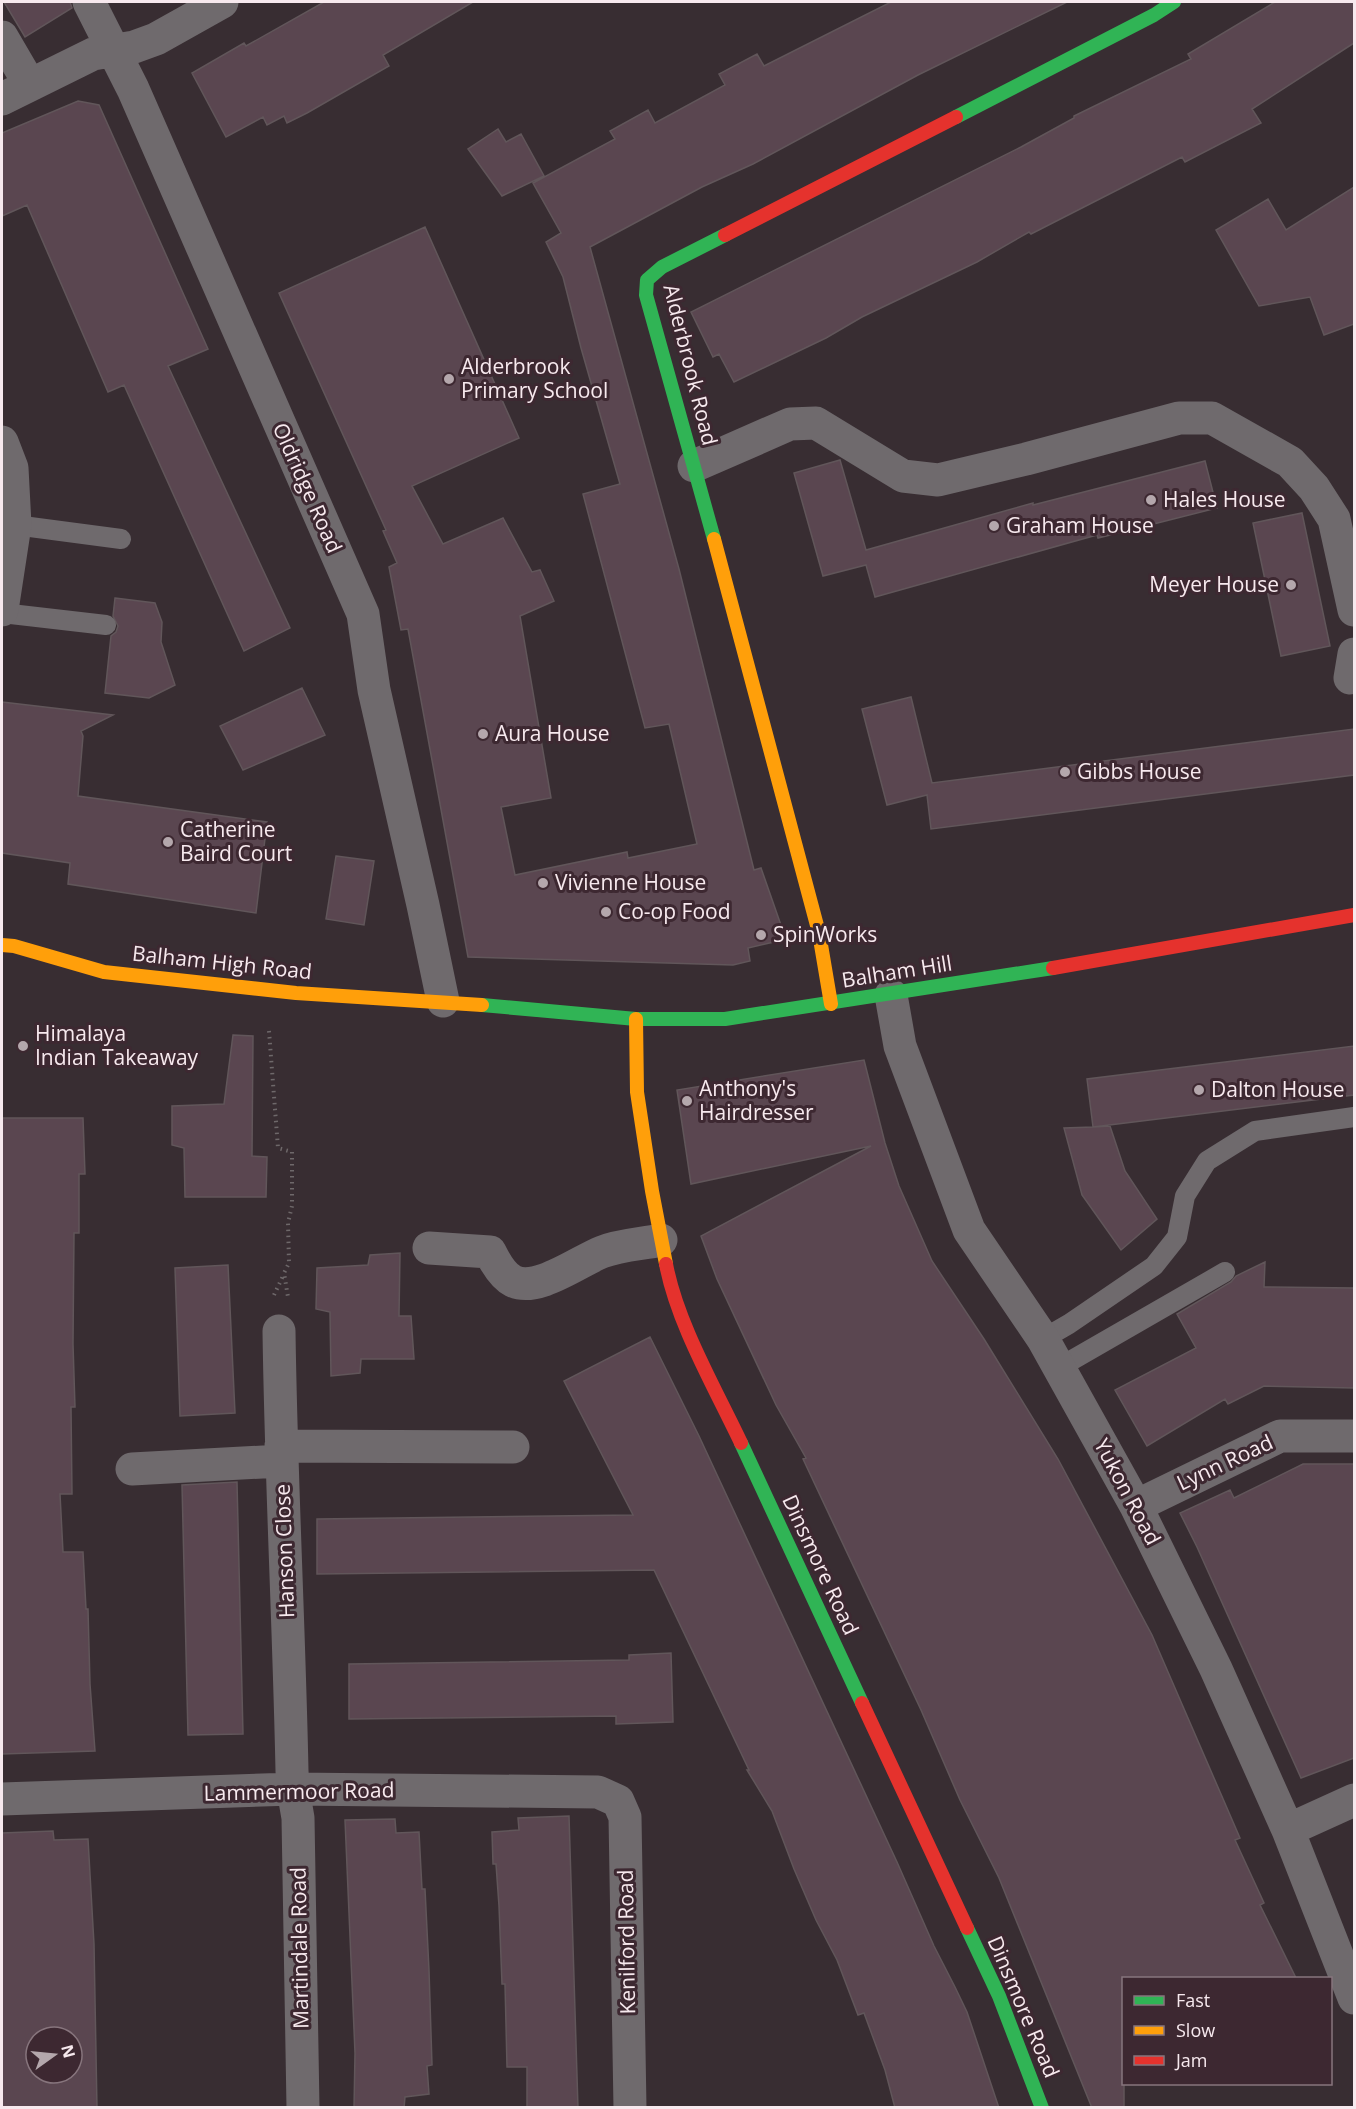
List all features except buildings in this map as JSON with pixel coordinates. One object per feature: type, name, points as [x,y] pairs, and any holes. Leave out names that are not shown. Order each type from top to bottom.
[{"type":"main road","name":"Alderbrook Road","points":[[831,1004],[819,933],[646,295],[647,280],[662,267],[1144,21],[1174,2]]},
{"type":"main road","name":"Balham Hill","points":[[442,1000],[636,1019],[725,1019],[891,995],[1178,948],[1354,915]]},
{"type":"main road","name":"Balham High Road","points":[[2,945],[14,946],[104,972],[297,993],[442,1000]]},
{"type":"main road","name":"Dinsmore Road","points":[[636,1019],[637,1092],[670,1285],[685,1324],[999,1996],[1042,2108]]},
{"type":"street","name":"Oldridge Road","points":[[89,2],[115,51],[363,614],[374,690],[442,1000]]},
{"type":"street","points":[[2,99],[93,54],[134,47],[156,39],[222,2]]},
{"type":"street","points":[[2,37],[30,86]]},
{"type":"street","points":[[694,466],[790,424],[816,423],[903,476],[938,480],[1179,418],[1212,418],[1290,462],[1314,488],[1334,519],[1354,610]]},
{"type":"street","points":[[2,442],[12,468],[15,525],[2,611]]},
{"type":"street","name":"Yukon Road","points":[[891,995],[900,1046],[969,1230],[1060,1367],[1136,1506],[1216,1669],[1288,1830],[1354,1998]]},
{"type":"street","points":[[429,1248],[490,1252],[496,1264],[512,1281],[530,1284],[547,1279],[604,1251],[661,1240]]},
{"type":"street","points":[[281,1454],[284,1319]]},
{"type":"street","name":"Lynn Road","points":[[1136,1506],[1280,1436],[1354,1436]]},
{"type":"street","name":"Hanson Close","points":[[132,1469],[281,1454],[513,1447]]},
{"type":"street","name":"Hanson Close","points":[[281,1454],[292,1790]]},
{"type":"street","name":"Lammermoor Road","points":[[2,1799],[292,1790],[598,1792]]},
{"type":"street","name":"Martindale Road","points":[[292,1790],[298,1818],[303,2108]]},
{"type":"street","name":"Kenilford Road","points":[[598,1792],[618,1801],[625,1817],[630,2108]]},
{"type":"street","points":[[1288,1830],[1354,1800]]},
{"type":"lane","points":[[15,525],[121,539]]},
{"type":"lane","points":[[2,611],[106,625]]},
{"type":"lane","points":[[1043,1339],[1154,1266],[1177,1238],[1185,1196],[1207,1161],[1255,1131],[1354,1117]]},
{"type":"lane","points":[[1060,1367],[1225,1272]]},
{"type":"path","points":[[269,1031],[278,1148],[292,1152],[292,1206],[288,1223],[289,1263],[284,1272],[284,1319]]},
{"type":"traffic: fast","points":[[956,117],[1154,15],[1174,2]]},
{"type":"traffic: fast","points":[[714,539],[646,295],[647,280],[662,267],[725,235]]},
{"type":"traffic: fast","points":[[482,1005],[636,1019],[725,1019],[1053,968]]},
{"type":"traffic: fast","points":[[741,1443],[862,1703]]},
{"type":"traffic: fast","points":[[967,1928],[999,1996],[1042,2108]]},
{"type":"traffic: slow","points":[[714,539],[819,933],[831,1004]]},
{"type":"traffic: slow","points":[[2,945],[14,946],[104,972],[296,993],[482,1005]]},
{"type":"traffic: slow","points":[[636,1019],[637,1092],[666,1264]]},
{"type":"traffic: jam","points":[[725,235],[956,117]]},
{"type":"traffic: jam","points":[[1053,968],[1354,915]]},
{"type":"traffic: jam","points":[[666,1264],[671,1286],[688,1332],[741,1443]]},
{"type":"traffic: jam","points":[[862,1703],[967,1928]]},
{"type":"place","name":"Alderbrook Primary School","points":[[449,379]]},
{"type":"place","name":"Hales House","points":[[1151,500]]},
{"type":"place","name":"Graham House","points":[[994,526]]},
{"type":"place","name":"Meyer House","points":[[1291,585]]},
{"type":"place","name":"Aura House","points":[[483,734]]},
{"type":"place","name":"Gibbs House","points":[[1065,772]]},
{"type":"place","name":"Catherine Baird Court","points":[[168,842]]},
{"type":"place","name":"Vivienne House","points":[[543,883]]},
{"type":"place","name":"Co-op Food","points":[[606,912]]},
{"type":"place","name":"SpinWorks","points":[[761,935]]},
{"type":"place","name":"Himalaya Indian Takeaway","points":[[23,1046]]},
{"type":"place","name":"Dalton House","points":[[1199,1090]]},
{"type":"place","name":"Anthony's Hairdresser","points":[[687,1101]]}]
